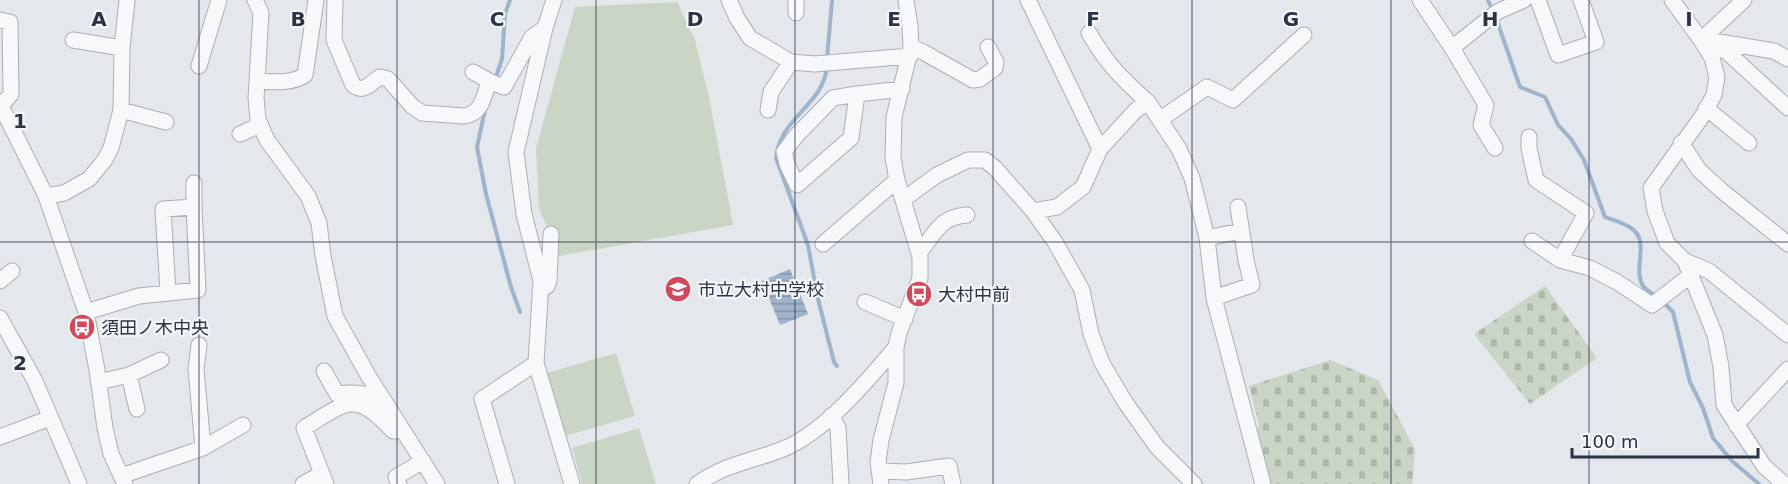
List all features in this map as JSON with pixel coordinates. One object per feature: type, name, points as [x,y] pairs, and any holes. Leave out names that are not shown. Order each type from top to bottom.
[{"type":"street","points":[[46,196],[64,193],[89,179],[104,161],[111,148],[121,110],[122,48],[127,0]]},
{"type":"street","points":[[199,66],[219,0]]},
{"type":"street","points":[[255,0],[261,13],[256,99],[260,125],[267,140],[308,196],[319,224],[335,316],[437,484]]},
{"type":"street","points":[[257,81],[281,82],[305,75],[316,0]]},
{"type":"street","points":[[335,0],[334,40],[353,85],[357,88],[365,88],[380,77],[388,79],[412,106],[422,113],[464,116],[478,110],[494,83]]},
{"type":"street","points":[[554,0],[545,28],[516,152],[524,214],[541,281],[536,363],[572,484]]},
{"type":"street","points":[[729,0],[750,38],[791,62],[815,64],[911,51],[923,52],[973,80],[980,80],[995,68],[996,62],[988,47]]},
{"type":"street","points":[[906,0],[911,51],[894,117],[893,158],[897,180],[919,253],[920,278],[896,347],[896,383],[881,440],[878,462],[880,478],[949,466],[953,484]]},
{"type":"street","points":[[1028,0],[1100,149]]},
{"type":"street","points":[[1420,0],[1452,48],[1485,105],[1481,125],[1494,148]]},
{"type":"street","points":[[1452,48],[1492,16],[1524,0]]},
{"type":"street","points":[[1538,0],[1558,55],[1596,42],[1581,0]]},
{"type":"street","points":[[1672,0],[1704,44],[1712,58],[1717,77],[1714,95],[1652,188],[1655,211],[1667,243],[1688,268],[1715,335],[1721,367],[1724,405],[1764,466],[1784,484]]},
{"type":"street","points":[[1704,44],[1744,0]]},
{"type":"street","points":[[0,20],[10,22],[11,94],[1,105],[46,196],[86,312],[105,428],[111,454],[123,480],[203,448],[243,425]]},
{"type":"street","points":[[473,72],[504,87],[532,37],[545,28]]},
{"type":"street","points":[[1089,33],[1103,58],[1148,102],[1161,119],[1179,149],[1192,178],[1207,238],[1214,298],[1263,484]]},
{"type":"street","points":[[1161,119],[1207,87],[1233,100],[1304,35]]},
{"type":"street","points":[[73,40],[122,48]]},
{"type":"street","points":[[1704,44],[1733,43],[1774,51],[1788,60]]},
{"type":"street","points":[[1704,44],[1725,50],[1788,108]]},
{"type":"street","points":[[768,110],[771,92],[791,62]]},
{"type":"street","points":[[857,94],[851,138],[797,185],[784,152],[796,136],[833,98],[857,94],[902,89]]},
{"type":"street","points":[[1034,211],[1057,207],[1083,187],[1100,149],[1136,110],[1148,102]]},
{"type":"street","points":[[1706,108],[1749,143]]},
{"type":"street","points":[[121,110],[166,122]]},
{"type":"street","points":[[240,134],[260,125]]},
{"type":"street","points":[[1529,137],[1536,180],[1591,216],[1560,260]]},
{"type":"street","points":[[1681,143],[1699,170],[1788,244]]},
{"type":"street","points":[[904,199],[937,175],[968,160],[985,160],[995,168],[1034,211],[1055,242],[1082,290],[1091,334],[1102,363],[1119,393],[1157,447],[1194,484]]},
{"type":"street","points":[[823,243],[897,180]]},
{"type":"street","points":[[86,312],[139,296],[198,290],[194,183]]},
{"type":"street","points":[[168,292],[163,209],[194,207]]},
{"type":"street","points":[[1214,298],[1252,285],[1238,207]]},
{"type":"street","points":[[919,253],[941,224],[956,216],[967,215]]},
{"type":"street","points":[[1207,238],[1241,231]]},
{"type":"street","points":[[540,290],[547,286],[549,281],[551,234]]},
{"type":"street","points":[[1532,241],[1560,260],[1590,268],[1659,300],[1688,268]]},
{"type":"street","points":[[1688,268],[1709,271],[1788,335]]},
{"type":"street","points":[[864,302],[904,319]]},
{"type":"street","points":[[0,318],[35,381],[79,484]]},
{"type":"street","points":[[199,345],[196,369],[203,448]]},
{"type":"street","points":[[697,484],[726,467],[784,449],[831,416],[864,385],[896,347]]},
{"type":"street","points":[[99,382],[129,375],[161,360]]},
{"type":"street","points":[[507,484],[482,399],[536,363]]},
{"type":"street","points":[[1736,425],[1788,369]]},
{"type":"street","points":[[324,371],[337,394],[354,392],[370,395],[387,405]]},
{"type":"street","points":[[129,375],[137,408]]},
{"type":"street","points":[[303,484],[324,479],[304,428],[336,408],[350,403],[367,406],[393,431],[403,430]]},
{"type":"street","points":[[831,416],[838,428],[841,484]]},
{"type":"street","points":[[0,436],[50,418]]},
{"type":"street","points":[[399,484],[396,477],[423,461]]},
{"type":"green space","points":[[677,2],[695,40],[709,97],[733,225],[559,256],[556,233],[549,232],[539,208],[536,149],[575,7]]},
{"type":"green space","points":[[1545,286],[1597,358],[1530,404],[1474,334]]},
{"type":"green space","points":[[616,353],[635,416],[565,436],[547,373]]},
{"type":"green space","points":[[1330,360],[1378,380],[1415,449],[1412,484],[1266,484],[1255,438],[1259,425],[1249,386]]},
{"type":"green space","points":[[639,428],[656,484],[582,484],[572,448]]},
{"type":"water","points":[[790,269],[808,314],[780,325],[762,281]]},
{"type":"waterway","points":[[495,80],[502,59],[505,14],[510,0]]},
{"type":"waterway","points":[[827,59],[832,0]]},
{"type":"waterway","points":[[1488,0],[1493,12]]},
{"type":"waterway","points":[[1496,18],[1520,87],[1545,97],[1558,125],[1571,139],[1584,160],[1605,217],[1637,233],[1641,247],[1640,279],[1643,286],[1657,297]]},
{"type":"waterway","points":[[827,66],[818,91],[785,132],[776,158],[808,245],[818,299],[837,366]]},
{"type":"waterway","points":[[485,110],[477,147],[486,194],[520,312]]},
{"type":"waterway","points":[[1663,302],[1673,312],[1690,382],[1703,408],[1713,438],[1732,461],[1759,484]]},
{"type":"place","name":"市立大村中学校","points":[[678,289]]},
{"type":"place","name":"大村中前","points":[[919,294]]},
{"type":"place","name":"須田ノ木中央","points":[[82,327]]}]
